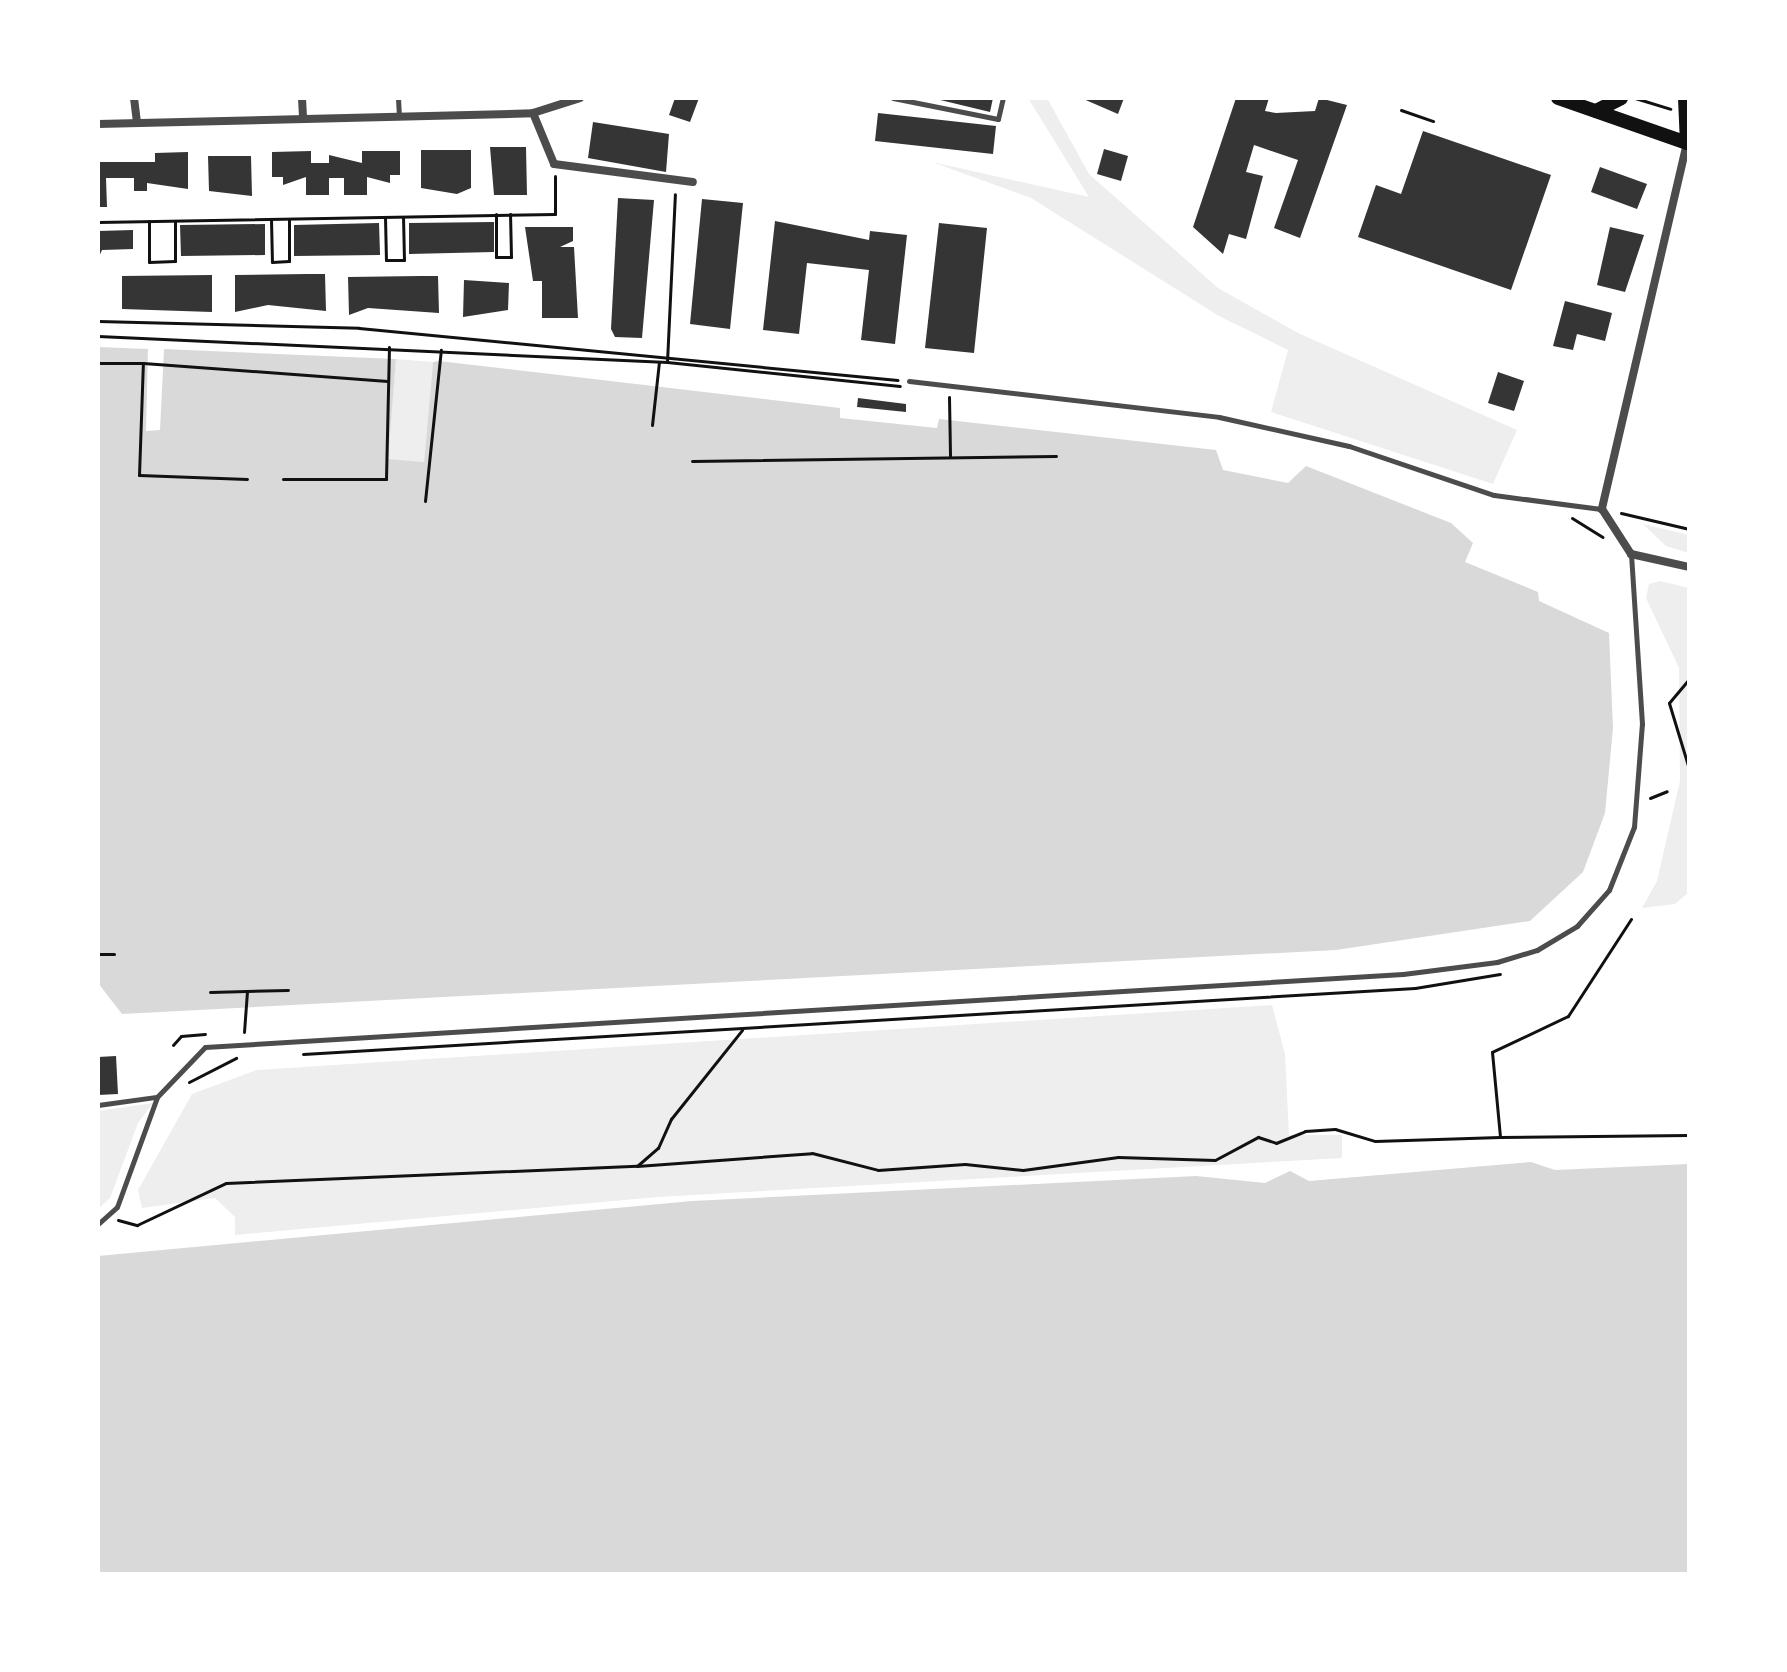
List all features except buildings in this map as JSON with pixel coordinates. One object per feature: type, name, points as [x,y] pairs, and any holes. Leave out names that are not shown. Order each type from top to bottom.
[{"type":"main road","points":[[1558,98],[1688,141],[1685,98]]},
{"type":"main road","points":[[1596,111],[1621,98]]},
{"type":"street","points":[[134,98],[137,121]]},
{"type":"street","points":[[302,98],[303,119]]},
{"type":"street","points":[[98,124],[533,113],[580,98]]},
{"type":"street","points":[[533,113],[554,164],[693,182]]},
{"type":"street","points":[[1688,141],[1602,509],[1630,553],[1689,567]]},
{"type":"lane","points":[[398,98],[399,116]]},
{"type":"lane","points":[[893,98],[998,119],[1003,98]]},
{"type":"lane","points":[[909,381],[1219,417],[1552,506],[1602,509]]},
{"type":"lane","points":[[98,1224],[111,1216],[157,1097],[205,1047],[238,1041],[1403,974],[1537,950],[1577,926],[1609,890],[1634,827],[1642,724],[1630,553]]},
{"type":"lane","points":[[98,1105],[157,1097]]},
{"type":"path","points":[[1634,98],[1668,108]]},
{"type":"path","points":[[1401,110],[1433,121]]},
{"type":"path","points":[[98,222],[555,214],[554,164]]},
{"type":"path","points":[[667,362],[674,203]]},
{"type":"path","points":[[496,214],[496,257],[511,257],[510,214]]},
{"type":"path","points":[[385,217],[386,260],[404,260],[403,217]]},
{"type":"path","points":[[271,219],[272,262],[289,261],[289,219]]},
{"type":"path","points":[[149,221],[149,262],[175,261],[175,221]]},
{"type":"path","points":[[98,321],[359,328],[668,352],[909,381]]},
{"type":"path","points":[[98,336],[389,346],[667,362],[909,381]]},
{"type":"path","points":[[387,381],[389,346]]},
{"type":"path","points":[[425,501],[441,349]]},
{"type":"path","points":[[652,425],[659,362]]},
{"type":"path","points":[[98,363],[143,363],[393,382],[386,479],[283,479]]},
{"type":"path","points":[[143,363],[139,475],[247,479]]},
{"type":"path","points":[[949,400],[950,457]]},
{"type":"path","points":[[692,461],[1056,456]]},
{"type":"path","points":[[1552,506],[1630,553]]},
{"type":"path","points":[[1602,509],[1689,529]]},
{"type":"path","points":[[1689,679],[1669,703],[1689,769]]},
{"type":"path","points":[[1500,1137],[1492,1052],[1568,1016],[1631,919]]},
{"type":"path","points":[[98,954],[114,954]]},
{"type":"path","points":[[210,992],[288,990]]},
{"type":"path","points":[[247,991],[248,1032]]},
{"type":"path","points":[[637,1166],[658,1148],[671,1119],[742,1030]]},
{"type":"path","points":[[111,1216],[137,1225],[226,1183],[637,1166],[812,1153],[900,1171],[1089,1166],[1118,1157],[1215,1160],[1258,1137],[1276,1143],[1305,1131],[1335,1129],[1375,1141],[1689,1135]]},
{"type":"shaded area","points":[[1028,98],[1047,98],[1089,174],[1218,288],[1298,333],[1517,430],[1493,484],[1271,412],[1288,350],[1219,316],[1031,198],[932,162],[1089,197]]},
{"type":"shaded area","points":[[98,347],[148,349],[146,431],[160,430],[164,349],[396,359],[388,459],[424,462],[433,362],[439,361],[840,408],[840,418],[937,428],[939,419],[1216,450],[1223,470],[1288,483],[1306,466],[1451,523],[1473,543],[1465,562],[1538,592],[1539,601],[1609,633],[1613,728],[1605,813],[1583,872],[1530,921],[1336,950],[122,1014],[98,983]]},
{"type":"shaded area","points":[[396,359],[433,362],[424,462],[387,459]]},
{"type":"shaded area","points":[[1643,524],[1689,535],[1689,553],[1666,546]]},
{"type":"shaded area","points":[[1660,581],[1689,588],[1689,892],[1675,904],[1642,908],[1657,881],[1680,781],[1679,668],[1646,598],[1649,584]]},
{"type":"shaded area","points":[[1272,1005],[1285,1054],[1289,1135],[1342,1135],[1342,1158],[658,1197],[235,1235],[235,1217],[215,1198],[142,1208],[138,1190],[192,1094],[257,1070]]},
{"type":"shaded area","points":[[153,1103],[138,1123],[110,1198],[98,1209],[98,1111]]},
{"type":"shaded area","points":[[1531,1162],[1555,1170],[1689,1164],[1689,1574],[98,1574],[98,1256],[692,1201],[1196,1176],[1265,1183],[1290,1171],[1309,1181]]}]
